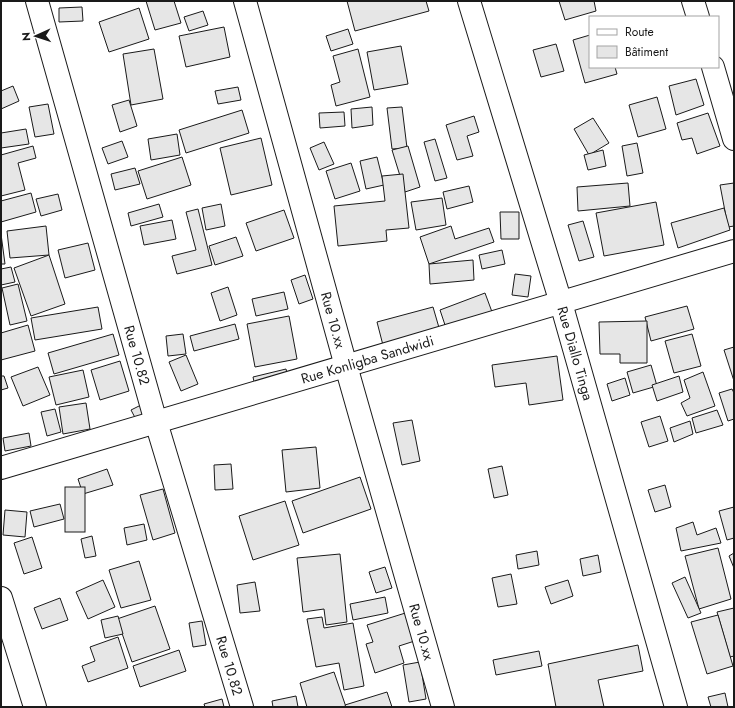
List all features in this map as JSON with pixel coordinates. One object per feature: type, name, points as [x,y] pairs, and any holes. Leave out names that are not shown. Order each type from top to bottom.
[{"type":"street","name":"Rue 10.82","points":[[38,1],[156,422],[242,707]]},
{"type":"street","name":"Rue 10.xx","points":[[245,1],[346,366],[443,707]]},
{"type":"street","name":"Rue Diallo Tinga","points":[[469,1],[561,303],[676,707]]},
{"type":"street","points":[[693,1],[698,16]]},
{"type":"street","points":[[712,68],[734,139]]},
{"type":"street","name":"Rue Konligba Sandwidi","points":[[1,468],[734,251]]},
{"type":"street","points":[[1,598],[35,707]]},
{"type":"building","points":[[146,1],[174,1],[181,23],[155,30]]},
{"type":"building","points":[[347,1],[426,1],[429,11],[355,31]]},
{"type":"building","points":[[559,1],[594,1],[596,11],[565,20]]},
{"type":"building","points":[[82,7],[83,21],[59,22],[59,8]]},
{"type":"building","points":[[139,8],[149,39],[109,52],[99,22]]},
{"type":"building","points":[[203,11],[208,25],[189,31],[184,17]]},
{"type":"building","points":[[224,27],[230,57],[186,67],[179,36]]},
{"type":"building","points":[[348,29],[353,44],[331,51],[326,36]]},
{"type":"building","points":[[589,35],[589,68],[615,68],[617,74],[585,83],[573,40]]},
{"type":"building","points":[[556,44],[564,71],[541,77],[533,50]]},
{"type":"building","points":[[401,46],[408,84],[374,90],[367,52]]},
{"type":"building","points":[[154,49],[163,99],[131,105],[123,54]]},
{"type":"building","points":[[358,49],[370,97],[336,106],[331,85],[340,82],[333,56]]},
{"type":"building","points":[[696,79],[704,105],[676,115],[669,86]]},
{"type":"building","points":[[13,86],[19,101],[1,109],[1,91]]},
{"type":"building","points":[[238,87],[241,100],[218,104],[215,91]]},
{"type":"building","points":[[657,97],[666,129],[638,137],[629,105]]},
{"type":"building","points":[[129,100],[137,126],[120,132],[112,105]]},
{"type":"building","points":[[48,104],[54,134],[35,137],[29,107]]},
{"type":"building","points":[[372,107],[373,125],[352,128],[351,109]]},
{"type":"building","points":[[402,107],[407,148],[392,149],[387,108]]},
{"type":"building","points":[[242,110],[249,133],[186,153],[179,130]]},
{"type":"building","points":[[344,112],[345,126],[320,128],[319,113]]},
{"type":"building","points":[[708,113],[720,146],[697,154],[692,138],[682,140],[677,123]]},
{"type":"building","points":[[474,116],[479,132],[467,136],[473,156],[457,160],[446,125]]},
{"type":"building","points":[[593,118],[609,143],[589,155],[574,129]]},
{"type":"building","points":[[26,129],[29,144],[1,148],[1,133]]},
{"type":"building","points":[[177,134],[180,155],[151,160],[148,139]]},
{"type":"building","points":[[261,138],[272,185],[231,195],[220,148]]},
{"type":"building","points":[[435,139],[447,178],[435,181],[424,142]]},
{"type":"building","points":[[122,141],[128,157],[108,164],[102,148]]},
{"type":"building","points":[[324,142],[334,164],[319,170],[310,148]]},
{"type":"building","points":[[637,143],[643,173],[627,176],[622,146]]},
{"type":"building","points":[[33,146],[36,158],[18,163],[25,190],[1,196],[1,155]]},
{"type":"building","points":[[408,146],[420,187],[405,192],[392,150]]},
{"type":"building","points":[[603,150],[606,166],[588,170],[584,155]]},
{"type":"building","points":[[182,157],[191,185],[147,199],[138,171]]},
{"type":"building","points":[[377,157],[384,185],[366,189],[360,161]]},
{"type":"building","points":[[351,163],[360,191],[335,199],[326,171]]},
{"type":"building","points":[[135,168],[140,184],[115,190],[111,174]]},
{"type":"building","points":[[403,174],[409,228],[386,230],[387,241],[338,246],[334,206],[385,201],[382,176]]},
{"type":"building","points":[[628,183],[630,206],[578,211],[577,187]]},
{"type":"building","points":[[734,183],[734,226],[728,227],[720,185]]},
{"type":"building","points":[[469,186],[473,202],[447,209],[443,192]]},
{"type":"building","points":[[31,193],[36,212],[1,222],[1,201]]},
{"type":"building","points":[[58,194],[62,210],[41,216],[36,199]]},
{"type":"building","points":[[442,198],[446,225],[416,230],[411,202]]},
{"type":"building","points":[[656,202],[664,245],[604,256],[596,213]]},
{"type":"building","points":[[159,204],[163,217],[131,226],[128,213]]},
{"type":"building","points":[[221,204],[225,226],[206,230],[202,208]]},
{"type":"building","points":[[724,208],[730,230],[678,248],[671,223]]},
{"type":"building","points":[[198,209],[212,265],[177,274],[172,256],[196,250],[186,212]]},
{"type":"building","points":[[284,210],[294,238],[256,251],[246,223]]},
{"type":"building","points":[[500,212],[519,212],[519,239],[501,239]]},
{"type":"building","points":[[172,220],[176,239],[144,245],[140,226]]},
{"type":"building","points":[[583,221],[594,257],[579,261],[568,225]]},
{"type":"building","points":[[46,226],[49,255],[10,258],[7,231]]},
{"type":"building","points":[[451,226],[455,239],[489,228],[494,242],[429,264],[420,237]]},
{"type":"building","points":[[1,234],[5,264],[1,264]]},
{"type":"building","points":[[236,237],[243,256],[215,265],[209,246]]},
{"type":"building","points":[[88,243],[95,270],[65,278],[58,250]]},
{"type":"building","points":[[502,250],[505,264],[482,269],[479,255]]},
{"type":"building","points":[[49,255],[65,304],[31,316],[14,268]]},
{"type":"building","points":[[473,260],[474,280],[430,284],[429,264]]},
{"type":"building","points":[[11,267],[15,282],[1,285],[1,269]]},
{"type":"building","points":[[515,274],[531,276],[528,297],[512,295]]},
{"type":"building","points":[[305,275],[313,299],[299,304],[291,280]]},
{"type":"building","points":[[18,284],[27,321],[10,325],[2,288]]},
{"type":"building","points":[[228,287],[237,315],[220,321],[211,293]]},
{"type":"building","points":[[284,292],[288,309],[256,316],[252,299]]},
{"type":"building","points":[[485,293],[495,320],[449,337],[440,310]]},
{"type":"building","points":[[687,306],[694,329],[651,341],[645,317]]},
{"type":"building","points":[[98,307],[102,329],[35,340],[31,318]]},
{"type":"building","points":[[433,307],[442,338],[385,353],[377,322]]},
{"type":"building","points":[[289,316],[297,359],[255,367],[247,324]]},
{"type":"building","points":[[647,321],[647,363],[620,363],[620,354],[600,354],[599,322]]},
{"type":"building","points":[[235,324],[239,339],[194,351],[190,336]]},
{"type":"building","points":[[28,325],[35,351],[1,360],[1,333]]},
{"type":"building","points":[[113,334],[119,355],[54,374],[48,353]]},
{"type":"building","points":[[183,334],[186,354],[168,356],[166,336]]},
{"type":"building","points":[[692,334],[701,366],[674,373],[665,341]]},
{"type":"building","points":[[734,347],[734,381],[724,350]]},
{"type":"building","points":[[186,355],[198,384],[181,391],[169,362]]},
{"type":"building","points":[[557,356],[563,400],[529,405],[526,383],[495,387],[492,365]]},
{"type":"building","points":[[120,361],[129,391],[100,400],[91,370]]},
{"type":"building","points":[[651,365],[657,386],[633,393],[627,372]]},
{"type":"building","points":[[38,367],[50,395],[23,406],[11,377]]},
{"type":"building","points":[[286,369],[290,386],[257,395],[253,377]]},
{"type":"building","points":[[83,370],[89,397],[56,405],[49,377]]},
{"type":"building","points":[[703,372],[715,406],[687,416],[681,403],[690,398],[684,380]]},
{"type":"building","points":[[1,376],[4,376],[8,388],[1,390]]},
{"type":"building","points":[[679,376],[683,392],[657,401],[652,385]]},
{"type":"building","points":[[625,378],[630,395],[612,401],[607,384]]},
{"type":"building","points":[[732,389],[734,393],[734,419],[728,421],[719,393]]},
{"type":"building","points":[[86,403],[90,429],[63,434],[59,407]]},
{"type":"building","points":[[143,404],[152,421],[140,427],[131,410]]},
{"type":"building","points":[[55,409],[61,432],[47,436],[41,412]]},
{"type":"building","points":[[717,410],[723,425],[696,433],[692,418]]},
{"type":"building","points":[[660,416],[668,441],[649,447],[641,422]]},
{"type":"building","points":[[412,420],[420,461],[402,465],[393,423]]},
{"type":"building","points":[[690,421],[693,434],[674,442],[670,428]]},
{"type":"building","points":[[29,433],[31,446],[5,451],[3,438]]},
{"type":"building","points":[[316,447],[320,488],[286,492],[282,450]]},
{"type":"building","points":[[231,464],[233,489],[215,490],[214,465]]},
{"type":"building","points":[[502,466],[508,495],[494,498],[488,469]]},
{"type":"building","points":[[107,469],[113,485],[83,494],[78,479]]},
{"type":"building","points":[[360,477],[371,509],[303,533],[292,501]]},
{"type":"building","points":[[665,485],[671,507],[655,512],[648,490]]},
{"type":"building","points":[[65,487],[85,487],[85,532],[65,532]]},
{"type":"building","points":[[163,489],[175,533],[153,540],[140,495]]},
{"type":"building","points":[[285,501],[299,545],[253,560],[239,516]]},
{"type":"building","points":[[60,504],[64,519],[34,527],[30,511]]},
{"type":"building","points":[[734,507],[734,538],[727,540],[719,511]]},
{"type":"building","points":[[5,510],[27,512],[25,537],[3,535]]},
{"type":"building","points":[[693,522],[697,535],[716,528],[721,543],[681,551],[676,528]]},
{"type":"building","points":[[144,524],[147,540],[127,545],[124,528]]},
{"type":"building","points":[[92,536],[96,556],[85,558],[81,539]]},
{"type":"building","points":[[32,537],[42,568],[24,574],[14,543]]},
{"type":"building","points":[[718,548],[731,599],[699,609],[685,556]]},
{"type":"building","points":[[537,551],[539,565],[518,569],[516,555]]},
{"type":"building","points":[[734,553],[734,568],[729,556]]},
{"type":"building","points":[[340,554],[347,622],[326,625],[324,609],[303,612],[297,558]]},
{"type":"building","points":[[598,555],[601,572],[583,576],[580,559]]},
{"type":"building","points":[[139,561],[151,600],[121,608],[109,570]]},
{"type":"building","points":[[385,567],[392,588],[376,593],[369,572]]},
{"type":"building","points":[[511,574],[517,604],[498,607],[492,578]]},
{"type":"building","points":[[685,577],[701,613],[688,618],[672,583]]},
{"type":"building","points":[[103,580],[115,607],[88,619],[76,592]]},
{"type":"building","points":[[568,580],[573,596],[551,604],[545,587]]},
{"type":"building","points":[[255,582],[260,611],[240,613],[237,585]]},
{"type":"building","points":[[385,597],[388,613],[353,620],[350,604]]},
{"type":"building","points":[[60,598],[68,620],[42,629],[34,608]]},
{"type":"building","points":[[155,606],[170,649],[132,662],[117,619]]},
{"type":"building","points":[[734,608],[734,656],[730,657],[717,612]]},
{"type":"building","points":[[415,610],[424,638],[399,646],[404,663],[375,673],[366,644],[373,642],[367,625]]},
{"type":"building","points":[[718,615],[733,666],[707,674],[691,622]]},
{"type":"building","points":[[118,616],[123,634],[105,638],[101,620]]},
{"type":"building","points":[[322,617],[324,628],[353,623],[364,686],[344,690],[339,663],[316,667],[307,619]]},
{"type":"building","points":[[202,621],[206,645],[193,647],[189,623]]},
{"type":"building","points":[[118,637],[128,668],[88,682],[82,666],[95,661],[90,647]]},
{"type":"building","points":[[638,645],[643,671],[598,680],[604,707],[556,707],[548,664]]},
{"type":"building","points":[[179,650],[186,671],[140,687],[133,666]]},
{"type":"building","points":[[539,651],[542,666],[496,675],[493,660]]},
{"type":"building","points":[[420,662],[426,699],[409,702],[403,665]]},
{"type":"building","points":[[334,672],[346,707],[307,707],[300,683]]},
{"type":"building","points":[[387,692],[392,707],[346,707],[345,705]]},
{"type":"building","points":[[725,693],[728,707],[711,707],[708,697]]},
{"type":"building","points":[[296,696],[298,707],[273,707],[272,701]]},
{"type":"building","points":[[222,699],[224,707],[205,707],[204,704]]}]
